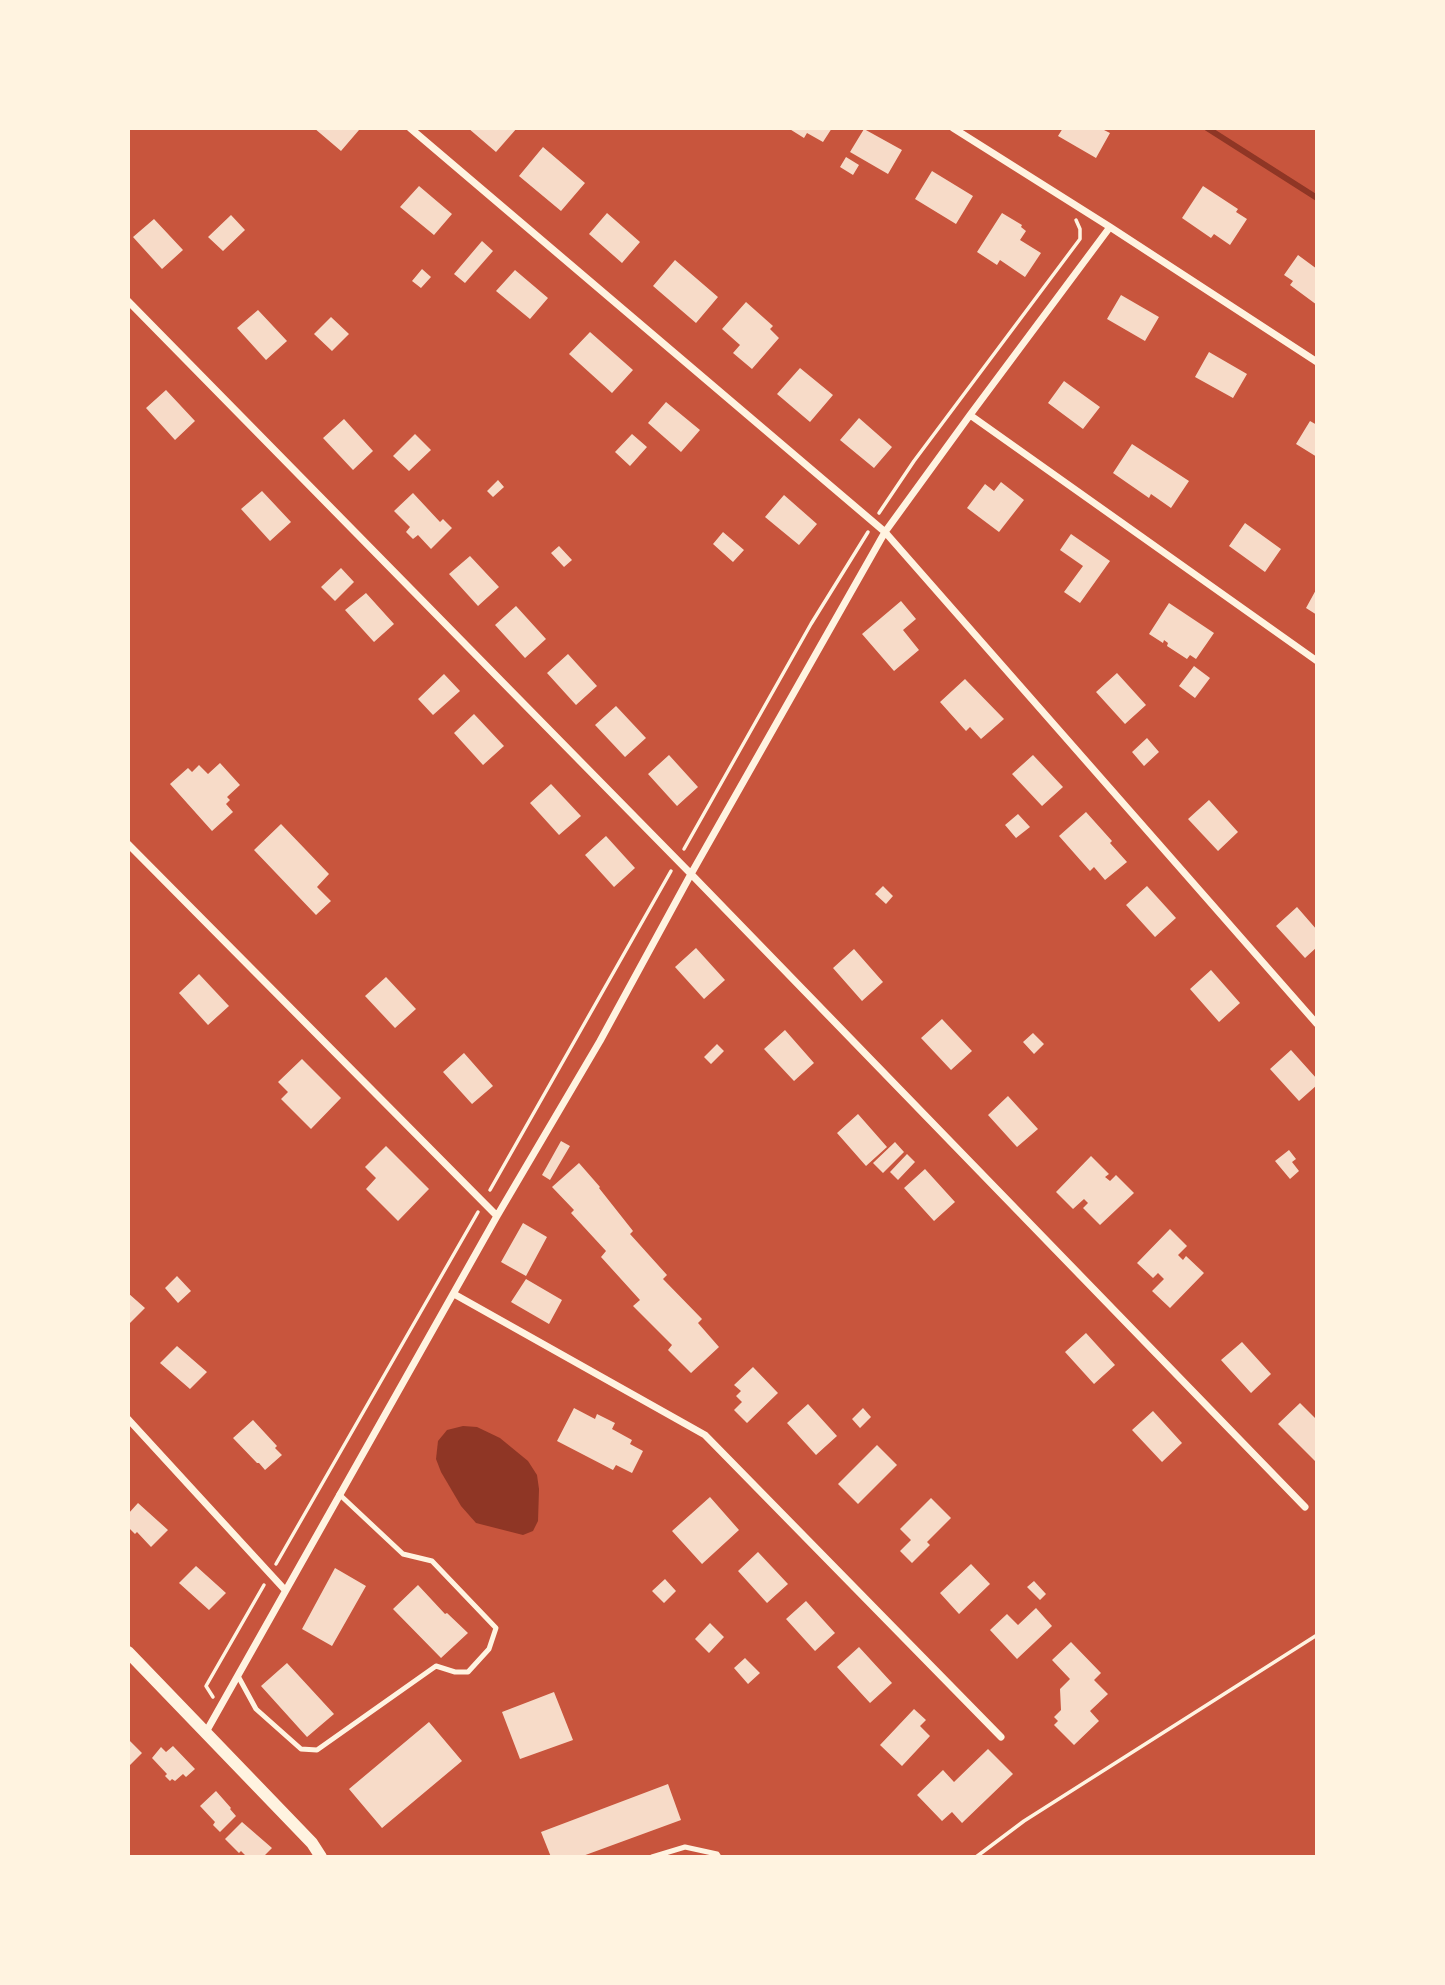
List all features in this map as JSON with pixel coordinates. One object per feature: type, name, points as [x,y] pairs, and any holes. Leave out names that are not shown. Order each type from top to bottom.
[{"type":"street","points":[[410,128],[885,532],[1317,1024]]},
{"type":"street","points":[[953,128],[1111,227],[1317,362]]},
{"type":"street","points":[[206,1732],[497,1216],[600,1041],[691,874],[885,532],[1111,227]]},
{"type":"street","points":[[128,301],[678,860],[1306,1507]]},
{"type":"street","points":[[970,415],[1317,661]]},
{"type":"street","points":[[128,844],[497,1216]]},
{"type":"street","points":[[454,1294],[705,1435],[1001,1737]]},
{"type":"street","points":[[128,1419],[285,1590]]},
{"type":"street","points":[[128,1652],[312,1843],[321,1857]]},
{"type":"lane","points":[[238,1676],[256,1709],[301,1749],[317,1749],[436,1666],[455,1672],[468,1672],[489,1649],[496,1628],[432,1561],[403,1554],[339,1494]]},
{"type":"lane","points":[[652,1857],[685,1847],[717,1854],[719,1857]]},
{"type":"path","points":[[220,1707],[206,1686],[811,624],[914,461],[1080,239],[1080,229],[1076,221],[1082,209]]},
{"type":"path","points":[[976,1857],[1024,1821],[1317,1635]]},
{"type":"shaded area","points":[[463,1426],[477,1427],[500,1438],[528,1461],[537,1475],[539,1489],[538,1521],[533,1531],[523,1535],[476,1523],[461,1506],[436,1459],[438,1441],[447,1430]]},
{"type":"building","points":[[314,128],[357,128],[359,130],[341,151]]},
{"type":"building","points":[[468,128],[517,128],[496,152]]},
{"type":"building","points":[[788,128],[832,128],[823,142],[807,133],[804,138]]},
{"type":"building","points":[[1063,128],[1100,128],[1110,133],[1096,158],[1058,136]]},
{"type":"building","points":[[864,129],[902,150],[888,174],[850,152]]},
{"type":"building","points":[[543,147],[585,183],[561,211],[519,176]]},
{"type":"building","points":[[846,157],[859,165],[853,175],[840,167]]},
{"type":"building","points":[[932,171],[973,196],[956,224],[915,199]]},
{"type":"building","points":[[419,186],[452,214],[434,235],[400,207]]},
{"type":"building","points":[[1203,186],[1238,209],[1236,212],[1247,219],[1230,245],[1214,234],[1211,238],[1182,218]]},
{"type":"building","points":[[607,213],[640,242],[622,263],[589,234]]},
{"type":"building","points":[[1002,213],[1022,225],[1026,231],[1020,240],[1041,253],[1025,277],[1000,260],[997,265],[977,252]]},
{"type":"building","points":[[231,215],[245,230],[223,251],[208,237]]},
{"type":"building","points":[[154,219],[183,250],[162,269],[133,237]]},
{"type":"building","points":[[482,241],[493,251],[465,283],[454,274]]},
{"type":"building","points":[[1298,255],[1317,269],[1317,305],[1290,285],[1293,281],[1284,275]]},
{"type":"building","points":[[675,260],[718,297],[696,323],[653,286]]},
{"type":"building","points":[[422,269],[431,277],[421,288],[412,281]]},
{"type":"building","points":[[515,270],[548,298],[530,319],[496,291]]},
{"type":"building","points":[[1121,295],[1159,317],[1145,341],[1107,319]]},
{"type":"building","points":[[746,302],[773,326],[770,329],[779,338],[752,369],[733,353],[740,345],[722,329]]},
{"type":"building","points":[[258,310],[287,341],[266,360],[237,328]]},
{"type":"building","points":[[331,317],[349,334],[332,351],[314,334]]},
{"type":"building","points":[[590,332],[633,370],[612,393],[569,354]]},
{"type":"building","points":[[1209,352],[1247,374],[1233,398],[1195,377]]},
{"type":"building","points":[[800,368],[833,395],[810,422],[777,394]]},
{"type":"building","points":[[1064,381],[1100,407],[1083,429],[1048,403]]},
{"type":"building","points":[[166,390],[195,421],[175,440],[146,408]]},
{"type":"building","points":[[666,402],[700,430],[681,452],[648,423]]},
{"type":"building","points":[[859,418],[892,447],[874,468],[840,440]]},
{"type":"building","points":[[344,419],[373,451],[353,470],[323,438]]},
{"type":"building","points":[[1310,421],[1317,425],[1317,457],[1296,444]]},
{"type":"building","points":[[415,434],[431,450],[409,471],[393,456]]},
{"type":"building","points":[[632,434],[647,447],[630,466],[615,452]]},
{"type":"building","points":[[1132,444],[1189,481],[1171,508],[1151,494],[1149,498],[1113,473]]},
{"type":"building","points":[[498,480],[504,487],[493,497],[487,491]]},
{"type":"building","points":[[1001,482],[1024,500],[999,532],[967,508],[985,484],[994,491]]},
{"type":"building","points":[[262,491],[291,522],[270,541],[241,509]]},
{"type":"building","points":[[413,493],[440,522],[443,519],[452,528],[431,549],[418,535],[413,539],[406,532],[410,527],[394,511]]},
{"type":"building","points":[[784,495],[817,524],[799,545],[765,517]]},
{"type":"building","points":[[1245,523],[1281,549],[1265,572],[1229,546]]},
{"type":"building","points":[[723,532],[744,550],[733,562],[713,544]]},
{"type":"building","points":[[1071,534],[1110,561],[1080,603],[1064,592],[1083,566],[1060,550]]},
{"type":"building","points":[[559,546],[572,560],[564,567],[551,553]]},
{"type":"building","points":[[470,556],[499,587],[478,606],[449,574]]},
{"type":"building","points":[[341,568],[354,582],[335,601],[321,587]]},
{"type":"building","points":[[1317,588],[1317,615],[1306,608]]},
{"type":"building","points":[[366,593],[394,624],[374,642],[345,610]]},
{"type":"building","points":[[901,601],[916,619],[903,630],[919,650],[894,671],[862,634]]},
{"type":"building","points":[[1169,603],[1214,633],[1196,659],[1190,655],[1187,659],[1167,646],[1168,643],[1164,640],[1163,643],[1149,634]]},
{"type":"building","points":[[516,606],[546,639],[525,658],[495,625]]},
{"type":"building","points":[[568,654],[597,686],[576,705],[547,673]]},
{"type":"building","points":[[1194,666],[1210,678],[1195,698],[1179,686]]},
{"type":"building","points":[[1117,673],[1146,705],[1125,724],[1096,692]]},
{"type":"building","points":[[444,674],[460,691],[433,715],[418,699]]},
{"type":"building","points":[[965,679],[1004,719],[981,739],[970,727],[966,731],[940,702]]},
{"type":"building","points":[[616,706],[646,738],[625,757],[595,725]]},
{"type":"building","points":[[474,714],[504,746],[483,765],[454,733]]},
{"type":"building","points":[[1147,738],[1159,752],[1144,766],[1132,752]]},
{"type":"building","points":[[669,755],[698,787],[677,806],[648,774]]},
{"type":"building","points":[[1033,755],[1063,787],[1042,806],[1012,774]]},
{"type":"building","points":[[220,763],[240,785],[227,797],[230,800],[226,804],[233,812],[212,831],[170,784],[188,768],[192,772],[199,765],[208,774]]},
{"type":"building","points":[[551,784],[581,816],[559,835],[530,803]]},
{"type":"building","points":[[1209,800],[1238,832],[1218,851],[1188,819]]},
{"type":"building","points":[[1086,812],[1127,862],[1105,880],[1094,867],[1090,871],[1059,836]]},
{"type":"building","points":[[1018,814],[1030,827],[1016,838],[1005,825]]},
{"type":"building","points":[[281,824],[329,874],[317,887],[331,901],[316,915],[254,850]]},
{"type":"building","points":[[606,836],[635,868],[614,887],[585,855]]},
{"type":"building","points":[[883,886],[893,896],[886,904],[875,894]]},
{"type":"building","points":[[1147,886],[1176,918],[1155,937],[1126,905]]},
{"type":"building","points":[[1297,907],[1317,930],[1317,947],[1305,958],[1276,926]]},
{"type":"building","points":[[696,948],[725,980],[704,999],[675,967]]},
{"type":"building","points":[[854,949],[883,982],[862,1001],[833,968]]},
{"type":"building","points":[[1211,970],[1240,1003],[1219,1022],[1190,989]]},
{"type":"building","points":[[199,974],[229,1006],[208,1025],[179,993]]},
{"type":"building","points":[[386,977],[416,1009],[395,1028],[365,996]]},
{"type":"building","points":[[942,1019],[972,1051],[951,1070],[921,1038]]},
{"type":"building","points":[[785,1030],[814,1063],[794,1081],[764,1049]]},
{"type":"building","points":[[1033,1033],[1044,1044],[1034,1054],[1023,1042]]},
{"type":"building","points":[[717,1044],[724,1051],[711,1064],[704,1057]]},
{"type":"building","points":[[1291,1050],[1317,1079],[1317,1085],[1299,1101],[1270,1069]]},
{"type":"building","points":[[464,1053],[493,1086],[472,1104],[443,1072]]},
{"type":"building","points":[[302,1059],[341,1098],[311,1129],[281,1099],[288,1092],[278,1082]]},
{"type":"building","points":[[1008,1096],[1038,1129],[1017,1147],[988,1115]]},
{"type":"building","points":[[858,1114],[887,1147],[866,1166],[837,1133]]},
{"type":"building","points":[[561,1141],[570,1146],[550,1180],[542,1175]]},
{"type":"building","points":[[895,1142],[904,1152],[883,1173],[873,1163]]},
{"type":"building","points":[[386,1146],[429,1189],[398,1221],[366,1189],[376,1178],[365,1167]]},
{"type":"building","points":[[1289,1150],[1296,1159],[1292,1162],[1299,1171],[1290,1179],[1275,1161]]},
{"type":"building","points":[[907,1154],[915,1162],[898,1180],[890,1172]]},
{"type":"building","points":[[1091,1156],[1109,1174],[1105,1177],[1110,1181],[1116,1175],[1134,1193],[1100,1225],[1083,1208],[1088,1203],[1084,1199],[1073,1209],[1056,1192]]},
{"type":"building","points":[[579,1163],[633,1231],[630,1234],[667,1275],[663,1279],[702,1319],[698,1323],[719,1347],[691,1373],[668,1350],[672,1345],[633,1306],[640,1300],[601,1257],[606,1251],[571,1213],[574,1210],[552,1187]]},
{"type":"building","points":[[925,1169],[955,1202],[934,1221],[904,1188]]},
{"type":"building","points":[[523,1223],[547,1237],[526,1276],[501,1262]]},
{"type":"building","points":[[1170,1229],[1187,1246],[1178,1255],[1183,1260],[1186,1256],[1204,1273],[1170,1308],[1152,1291],[1164,1279],[1158,1273],[1153,1278],[1137,1263]]},
{"type":"building","points":[[177,1276],[191,1291],[178,1303],[165,1288]]},
{"type":"building","points":[[526,1279],[562,1300],[549,1324],[511,1302]]},
{"type":"building","points":[[128,1293],[145,1308],[128,1325]]},
{"type":"building","points":[[1086,1333],[1115,1365],[1094,1384],[1065,1352]]},
{"type":"building","points":[[1242,1342],[1271,1374],[1251,1393],[1221,1360]]},
{"type":"building","points":[[177,1346],[207,1372],[190,1389],[160,1363]]},
{"type":"building","points":[[753,1367],[778,1393],[747,1423],[734,1410],[742,1402],[736,1396],[741,1391],[734,1385]]},
{"type":"building","points":[[1300,1403],[1317,1420],[1317,1463],[1278,1424]]},
{"type":"building","points":[[808,1404],[837,1436],[816,1455],[787,1423]]},
{"type":"building","points":[[574,1408],[595,1419],[597,1414],[615,1423],[612,1429],[632,1440],[630,1444],[643,1451],[632,1473],[616,1465],[613,1470],[557,1441]]},
{"type":"building","points":[[863,1408],[871,1417],[860,1428],[852,1419]]},
{"type":"building","points":[[1153,1411],[1182,1443],[1162,1462],[1132,1430]]},
{"type":"building","points":[[253,1420],[282,1455],[265,1470],[233,1438]]},
{"type":"building","points":[[877,1445],[897,1465],[858,1504],[838,1484]]},
{"type":"building","points":[[710,1497],[739,1530],[702,1564],[672,1531]]},
{"type":"building","points":[[931,1498],[951,1518],[927,1542],[930,1545],[912,1563],[900,1551],[911,1540],[900,1529]]},
{"type":"building","points":[[138,1503],[168,1530],[151,1547],[137,1532],[135,1534],[128,1527],[128,1514]]},
{"type":"building","points":[[758,1552],[788,1584],[767,1603],[738,1571]]},
{"type":"building","points":[[971,1564],[990,1584],[959,1614],[940,1593]]},
{"type":"building","points":[[196,1566],[226,1593],[209,1610],[179,1583]]},
{"type":"building","points":[[335,1568],[366,1586],[332,1646],[302,1629]]},
{"type":"building","points":[[665,1579],[676,1591],[664,1603],[652,1591]]},
{"type":"building","points":[[1034,1581],[1046,1594],[1040,1600],[1027,1587]]},
{"type":"building","points":[[418,1585],[445,1614],[468,1633],[441,1658],[393,1609]]},
{"type":"building","points":[[806,1601],[835,1633],[815,1651],[786,1619]]},
{"type":"building","points":[[1036,1608],[1052,1626],[1017,1659],[990,1630],[1007,1614],[1018,1625]]},
{"type":"building","points":[[710,1623],[724,1637],[709,1653],[695,1639]]},
{"type":"building","points":[[1071,1642],[1101,1673],[1094,1680],[1108,1694],[1090,1711],[1099,1721],[1074,1745],[1054,1725],[1058,1721],[1054,1717],[1061,1710],[1060,1689],[1070,1679],[1052,1660]]},
{"type":"building","points":[[859,1647],[892,1683],[870,1703],[837,1667]]},
{"type":"building","points":[[745,1658],[760,1673],[748,1684],[734,1668]]},
{"type":"building","points":[[287,1663],[334,1714],[307,1737],[261,1686]]},
{"type":"building","points":[[554,1692],[573,1740],[520,1759],[502,1712]]},
{"type":"building","points":[[914,1709],[926,1720],[920,1726],[930,1736],[902,1766],[880,1745]]},
{"type":"building","points":[[429,1722],[462,1761],[382,1828],[349,1789]]},
{"type":"building","points":[[128,1739],[142,1753],[128,1767]]},
{"type":"building","points":[[173,1746],[195,1769],[186,1777],[183,1774],[175,1781],[170,1781],[152,1758],[161,1747],[166,1752]]},
{"type":"building","points":[[988,1749],[1013,1774],[962,1823],[952,1812],[942,1821],[917,1795],[943,1770],[954,1782]]},
{"type":"building","points":[[668,1784],[681,1820],[580,1857],[551,1857],[541,1832]]},
{"type":"building","points":[[216,1791],[236,1816],[220,1832],[213,1825],[215,1822],[200,1806]]},
{"type":"building","points":[[242,1822],[272,1848],[263,1857],[247,1857],[225,1839]]},
{"type":"waterway","points":[[1207,128],[1317,198]]}]
